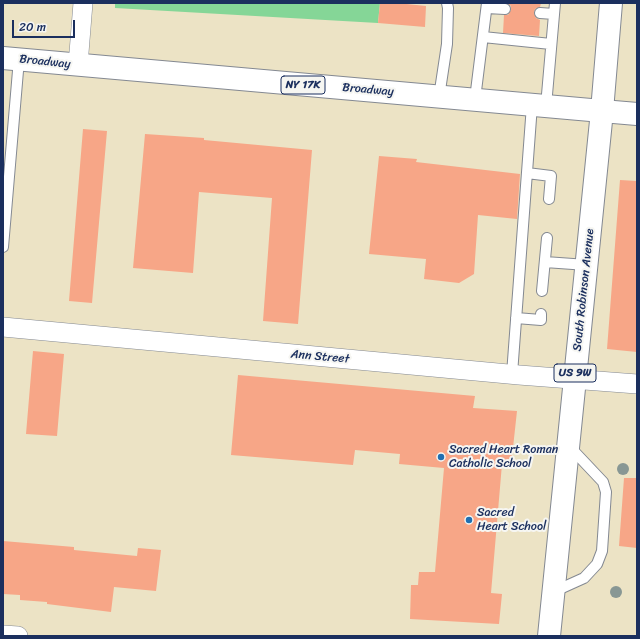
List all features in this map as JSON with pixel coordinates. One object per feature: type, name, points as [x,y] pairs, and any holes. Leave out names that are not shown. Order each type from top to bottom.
[{"type":"main road","name":"US 9W","points":[[602,111],[611,3]]},
{"type":"main road","name":"Broadway","points":[[11,58],[637,114]]},
{"type":"main road","name":"South Robinson Avenue","points":[[549,636],[602,111]]},
{"type":"street","points":[[78,65],[83,3]]},
{"type":"street","name":"Ann Street","points":[[3,328],[637,384]]},
{"type":"street","points":[[3,635],[18,636]]},
{"type":"lane","points":[[439,97],[447,44],[447,3]]},
{"type":"lane","points":[[512,374],[527,173],[552,44],[555,3]]},
{"type":"lane","points":[[476,99],[487,5],[505,9]]},
{"type":"lane","points":[[540,13],[554,14]]},
{"type":"lane","points":[[483,37],[552,44]]},
{"type":"lane","points":[[3,247],[11,58]]},
{"type":"lane","points":[[527,173],[552,176],[549,200]]},
{"type":"lane","points":[[542,291],[547,238]]},
{"type":"lane","points":[[545,262],[586,265]]},
{"type":"lane","points":[[516,318],[541,320],[541,314]]},
{"type":"lane","points":[[553,592],[584,578],[597,564],[602,551],[606,492],[603,482],[568,445]]},
{"type":"green space","points":[[115,3],[380,3],[378,23],[115,8]]},
{"type":"building","points":[[380,3],[426,6],[425,27],[378,23]]},
{"type":"building","points":[[507,3],[541,3],[540,7],[535,9],[534,13],[536,18],[540,20],[539,36],[503,33],[504,15],[508,15],[511,10],[511,6]]},
{"type":"building","points":[[83,129],[107,131],[92,303],[69,301]]},
{"type":"building","points":[[145,134],[204,138],[204,140],[312,150],[298,324],[263,321],[272,198],[199,192],[193,273],[133,268]]},
{"type":"building","points":[[379,156],[417,159],[416,162],[520,174],[517,219],[478,215],[474,274],[459,283],[424,279],[426,259],[369,254]]},
{"type":"building","points":[[620,180],[637,181],[637,352],[607,349]]},
{"type":"building","points":[[33,351],[64,354],[57,436],[26,434]]},
{"type":"building","name":"Sacred Heart School","points":[[238,375],[475,396],[473,408],[517,411],[511,466],[502,464],[491,593],[502,594],[499,624],[410,619],[411,585],[418,585],[419,572],[435,572],[444,468],[399,464],[400,454],[355,450],[353,465],[231,455]]},
{"type":"building","points":[[624,478],[637,478],[637,548],[619,546]]},
{"type":"building","points":[[3,541],[74,547],[74,550],[137,556],[138,548],[161,550],[156,591],[114,587],[111,612],[47,604],[47,602],[20,600],[20,595],[3,594]]},
{"type":"place","name":"Sacred Heart Roman Catholic School","points":[[441,457]]},
{"type":"place","name":"Sacred Heart School","points":[[469,520]]}]
